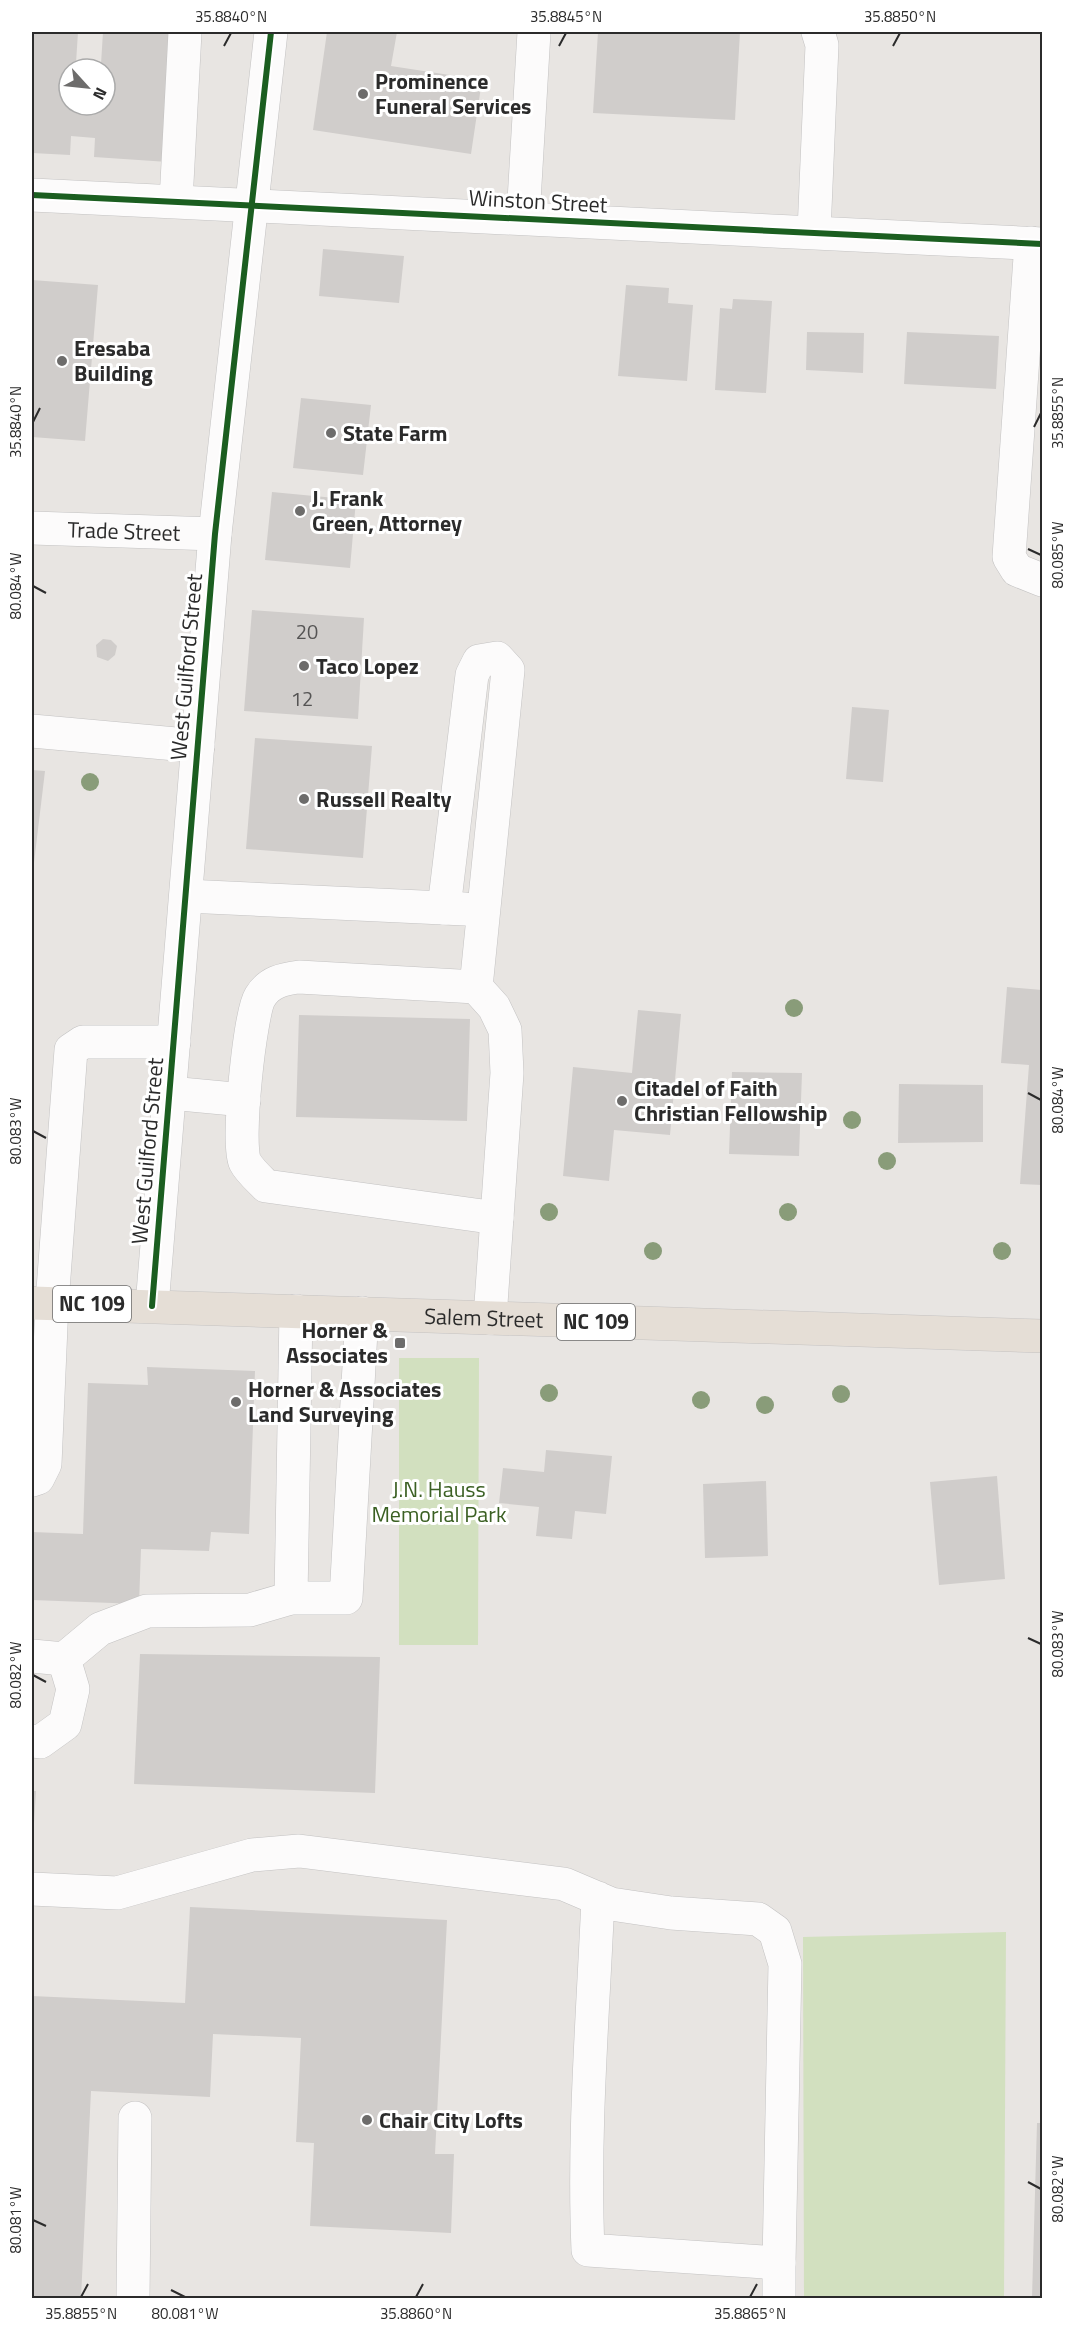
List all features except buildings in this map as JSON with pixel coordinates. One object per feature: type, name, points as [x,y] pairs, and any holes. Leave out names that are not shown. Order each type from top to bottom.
[{"type":"main road","name":"Salem Street","points":[[42,1303],[1042,1336]]},
{"type":"street","points":[[176,201],[185,32]]},
{"type":"street","name":"West Guilford Street","points":[[152,1306],[215,534],[271,32]]},
{"type":"street","points":[[523,218],[534,32]]},
{"type":"street","points":[[814,232],[822,45],[818,32]]},
{"type":"street","name":"Winston Street","points":[[32,195],[1037,243]]},
{"type":"street","points":[[1037,243],[1009,557],[1017,570],[1042,580]]},
{"type":"street","name":"Trade Street","points":[[32,528],[215,534]]},
{"type":"street","points":[[444,908],[472,675],[479,661],[497,658],[508,670],[486,911],[476,987]]},
{"type":"street","points":[[32,731],[198,746]]},
{"type":"street","points":[[186,896],[486,911]]},
{"type":"street","points":[[490,1318],[497,1218],[507,1073],[505,1030],[494,1007],[476,987],[299,977],[277,980],[260,997],[252,1026],[241,1134],[244,1161],[266,1186],[497,1218]]},
{"type":"street","points":[[32,1480],[38,1478],[45,1464],[40,1382],[42,1303],[71,1050],[83,1042],[174,1042]]},
{"type":"street","points":[[170,1093],[244,1100]]},
{"type":"street","points":[[291,1598],[296,1311]]},
{"type":"street","points":[[32,1656],[64,1659],[100,1629],[147,1611],[250,1610],[291,1598],[346,1598],[362,1313]]},
{"type":"street","points":[[32,1741],[40,1742],[65,1724],[73,1689],[64,1659]]},
{"type":"street","points":[[32,1889],[117,1893],[252,1855],[299,1851],[564,1884],[612,1904],[671,1913],[758,1919],[776,1931],[785,1964],[779,2298]]},
{"type":"street","points":[[598,1898],[588,2124],[586,2197],[588,2250],[778,2262]]},
{"type":"street","points":[[133,2298],[135,2118]]},
{"type":"green space","name":"J.N. Hauss Memorial Park","points":[[399,1358],[479,1358],[478,1645],[399,1645]]},
{"type":"green space","points":[[1006,1932],[1004,2298],[804,2298],[803,1937]]},
{"type":"cycle path","points":[[152,1306],[215,534],[271,32]]},
{"type":"cycle path","points":[[32,195],[1042,244]]},
{"type":"place","name":"Prominence Funeral Services","points":[[363,94]]},
{"type":"place","name":"Eresaba Building","points":[[62,361]]},
{"type":"place","name":"State Farm","points":[[331,433]]},
{"type":"place","name":"J. Frank Green, Attorney","points":[[300,511]]},
{"type":"place","name":"Taco Lopez","points":[[304,666]]},
{"type":"place","name":"Russell Realty","points":[[304,799]]},
{"type":"place","name":"Citadel of Faith Christian Fellowship","points":[[622,1101]]},
{"type":"place","name":"Horner & Associates","points":[[400,1343]]},
{"type":"place","name":"Horner & Associates Land Surveying","points":[[236,1402]]},
{"type":"place","name":"Chair City Lofts","points":[[367,2120]]}]
